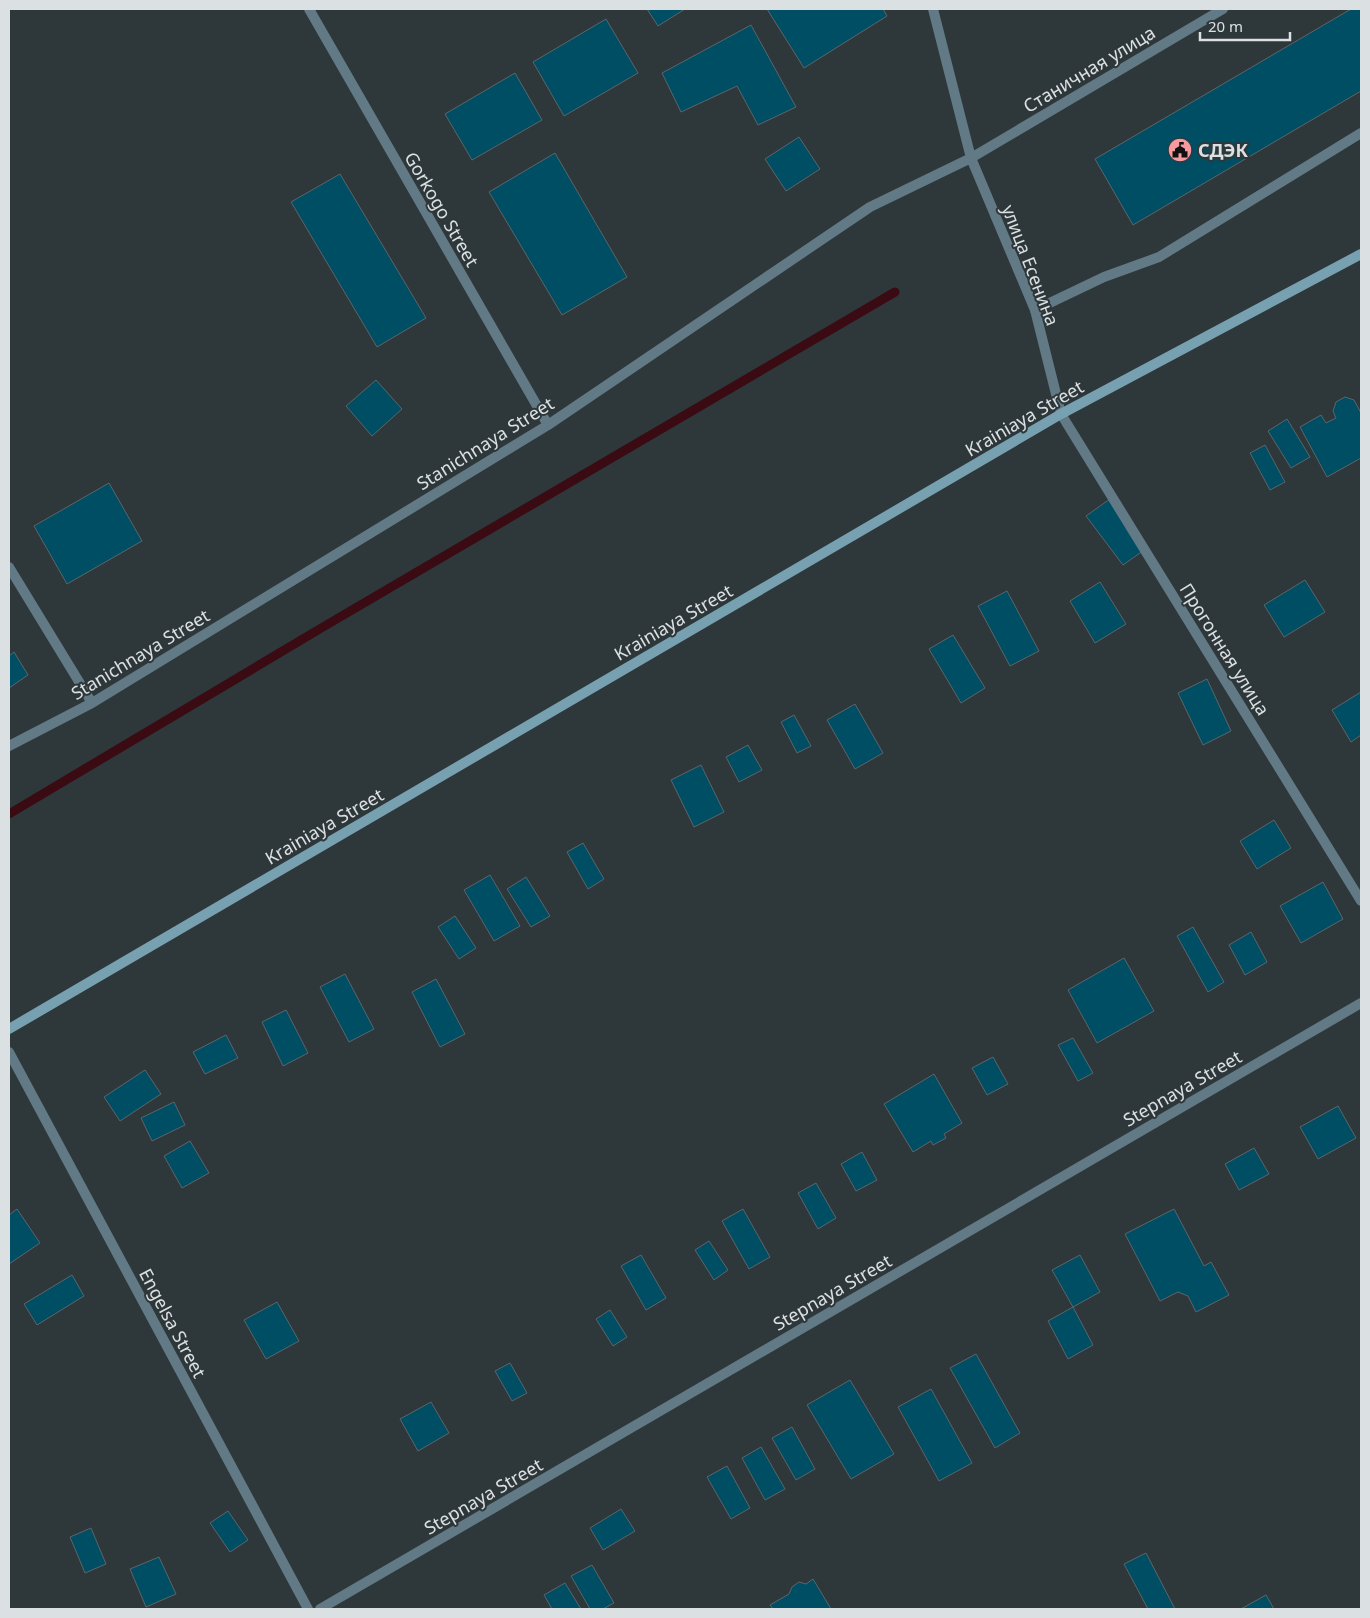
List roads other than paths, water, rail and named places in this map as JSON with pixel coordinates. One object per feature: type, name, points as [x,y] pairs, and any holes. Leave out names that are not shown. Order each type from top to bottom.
[{"type":"main road","name":"Krainiaya Street","points":[[9,1030],[1061,414],[1361,254]]},
{"type":"street","name":"Gorkogo Street","points":[[309,9],[548,425]]},
{"type":"street","name":"улица Есенина","points":[[933,9],[971,158],[1035,310],[1061,414]]},
{"type":"street","name":"Станичная улица","points":[[971,158],[1223,9]]},
{"type":"street","points":[[1035,310],[1104,277],[1159,257],[1361,133]]},
{"type":"street","name":"Stanichnaya Street","points":[[9,746],[92,703],[548,425],[870,207],[971,158]]},
{"type":"street","name":"Прогонная улица","points":[[1061,414],[1361,901]]},
{"type":"street","points":[[9,567],[92,703]]},
{"type":"street","name":"Stepnaya Street","points":[[320,1609],[1361,1003]]},
{"type":"street","name":"Engelsa Street","points":[[9,1052],[308,1609]]},
{"type":"waterway","points":[[9,814],[323,627],[895,292]]},
{"type":"place","name":"СДЭК","points":[[1180,150]]}]
